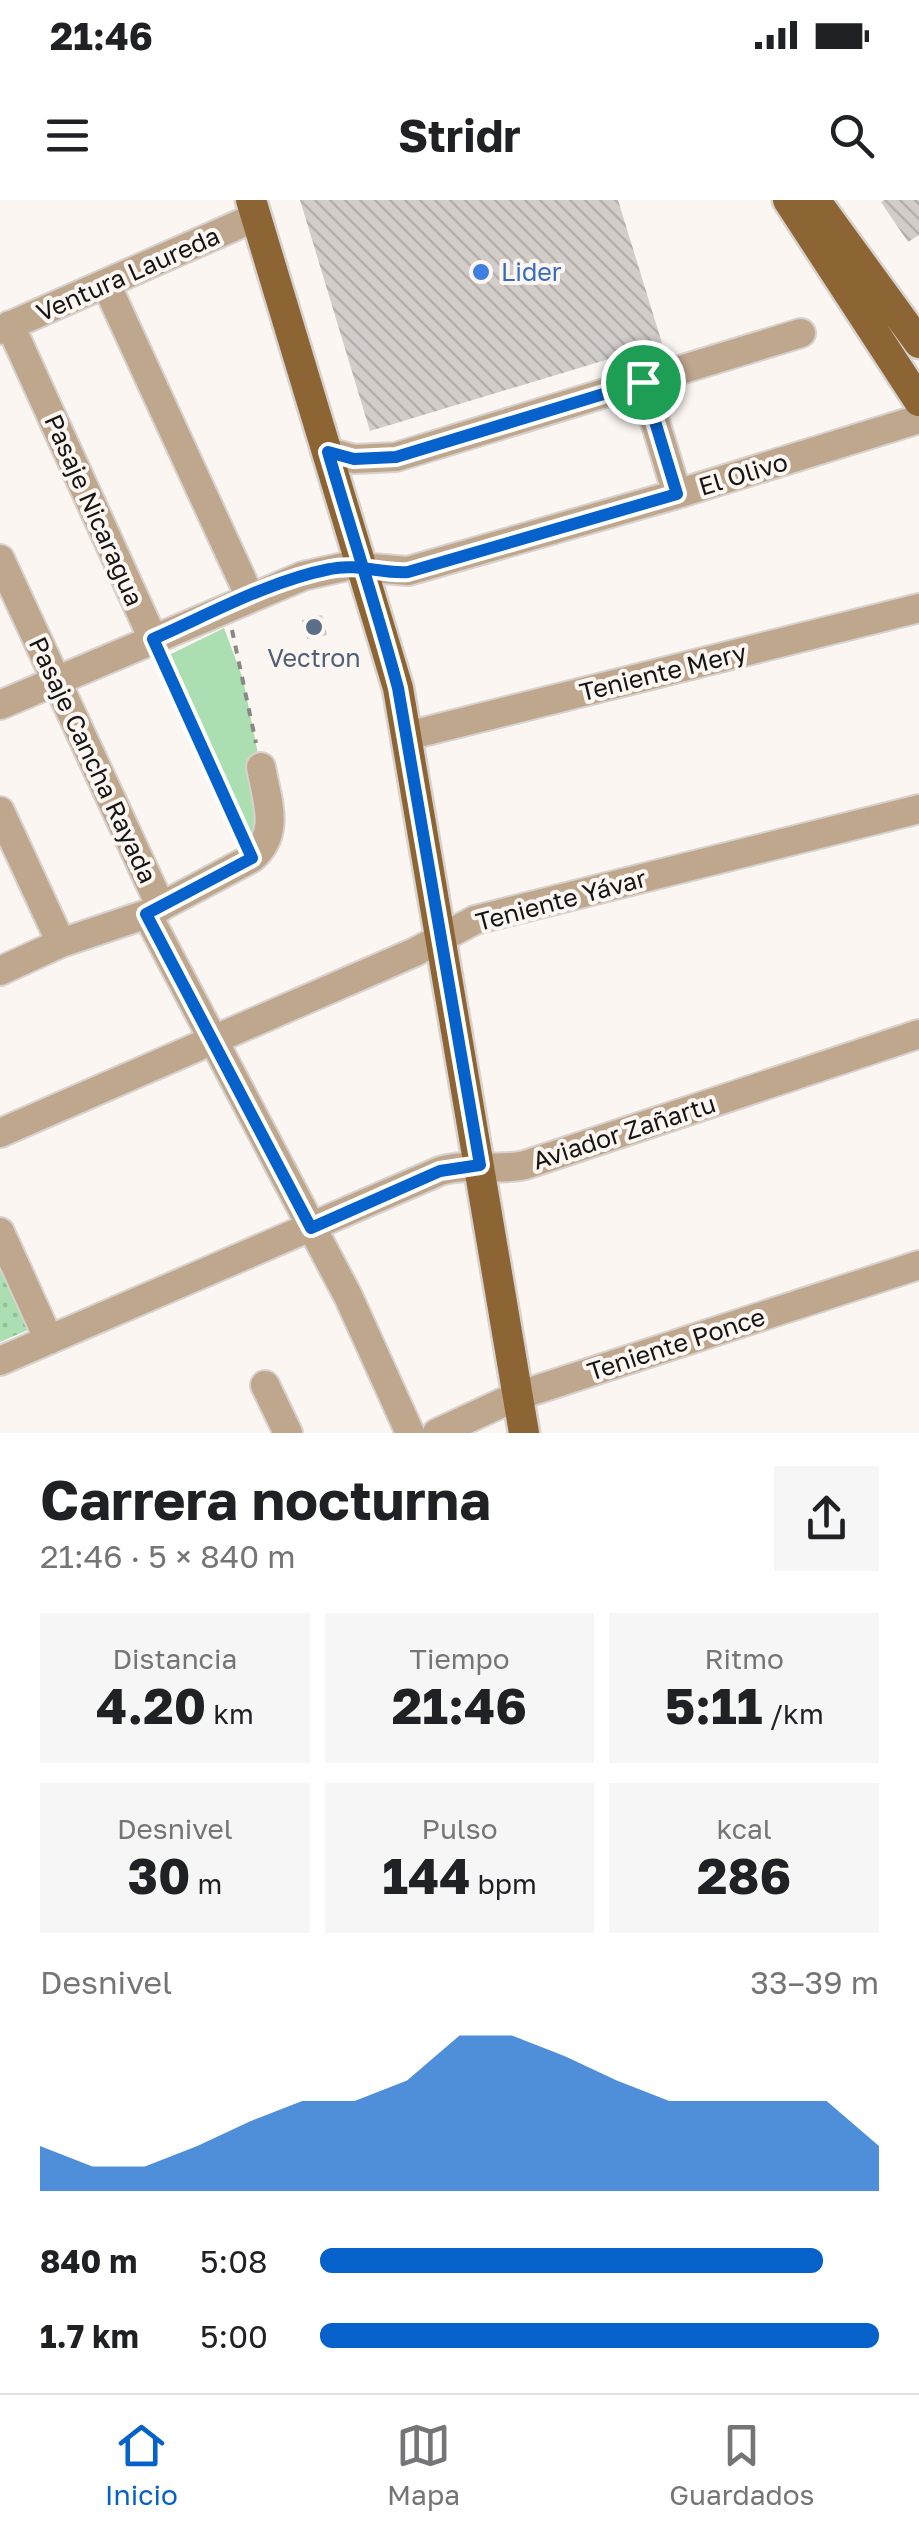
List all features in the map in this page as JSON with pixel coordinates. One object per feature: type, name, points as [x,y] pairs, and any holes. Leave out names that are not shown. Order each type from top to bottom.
[{"type":"main road","points":[[788,200],[919,401]]},
{"type":"main road","points":[[826,205],[919,343]]},
{"type":"main road","points":[[253,209],[388,649],[407,736],[524,1433]]},
{"type":"street","name":"Ventura Laureda","points":[[5,327],[106,284],[253,209]]},
{"type":"street","points":[[106,284],[237,602]]},
{"type":"street","name":"Pasaje Nicaragua","points":[[5,327],[153,639]]},
{"type":"street","points":[[328,452],[354,459],[396,457],[801,333]]},
{"type":"street","points":[[643,382],[677,494]]},
{"type":"street","name":"El Olivo","points":[[0,705],[303,576],[330,568],[408,572],[919,419]]},
{"type":"street","name":"Pasaje Cancha Rayada","points":[[0,560],[211,1040],[358,1317],[410,1433]]},
{"type":"street","name":"Teniente Mery","points":[[407,736],[919,608]]},
{"type":"street","points":[[0,971],[61,943],[154,910],[252,858],[266,847],[271,822],[261,767]]},
{"type":"street","name":"Teniente Yávar","points":[[0,1132],[475,920],[919,809]]},
{"type":"street","points":[[0,811],[61,943]]},
{"type":"street","name":"Aviador Zañartu","points":[[0,1361],[440,1171],[480,1165],[525,1165],[919,1034]]},
{"type":"street","points":[[0,1232],[49,1340]]},
{"type":"street","name":"Teniente Ponce","points":[[437,1433],[517,1396],[919,1265]]},
{"type":"street","points":[[266,1385],[288,1433]]},
{"type":"path","points":[[237,602],[238,644],[261,767]]},
{"type":"path","points":[[153,639],[252,858]]},
{"type":"green space","points":[[224,628],[243,679],[266,794],[259,840],[241,848],[157,661]]},
{"type":"green space","points":[[0,1245],[37,1326],[0,1342]]},
{"type":"building","name":"Lider","points":[[300,200],[618,200],[662,343],[370,431]]},
{"type":"building","points":[[919,200],[919,235],[908,242],[881,202]]},
{"type":"building","name":"Vectron","points":[[322,615],[327,635],[307,639],[302,620]]},
{"type":"place","name":"Lider","points":[[481,272]]},
{"type":"place","name":"Vectron","points":[[314,627]]},
{"type":"route","points":[[643,382],[396,457],[354,459],[328,452],[362,568],[378,614],[398,688],[480,1165],[440,1171],[311,1228],[146,914],[252,858],[153,639],[273,587],[330,568],[348,566],[362,568],[396,573],[408,572],[677,494],[643,382]]}]
